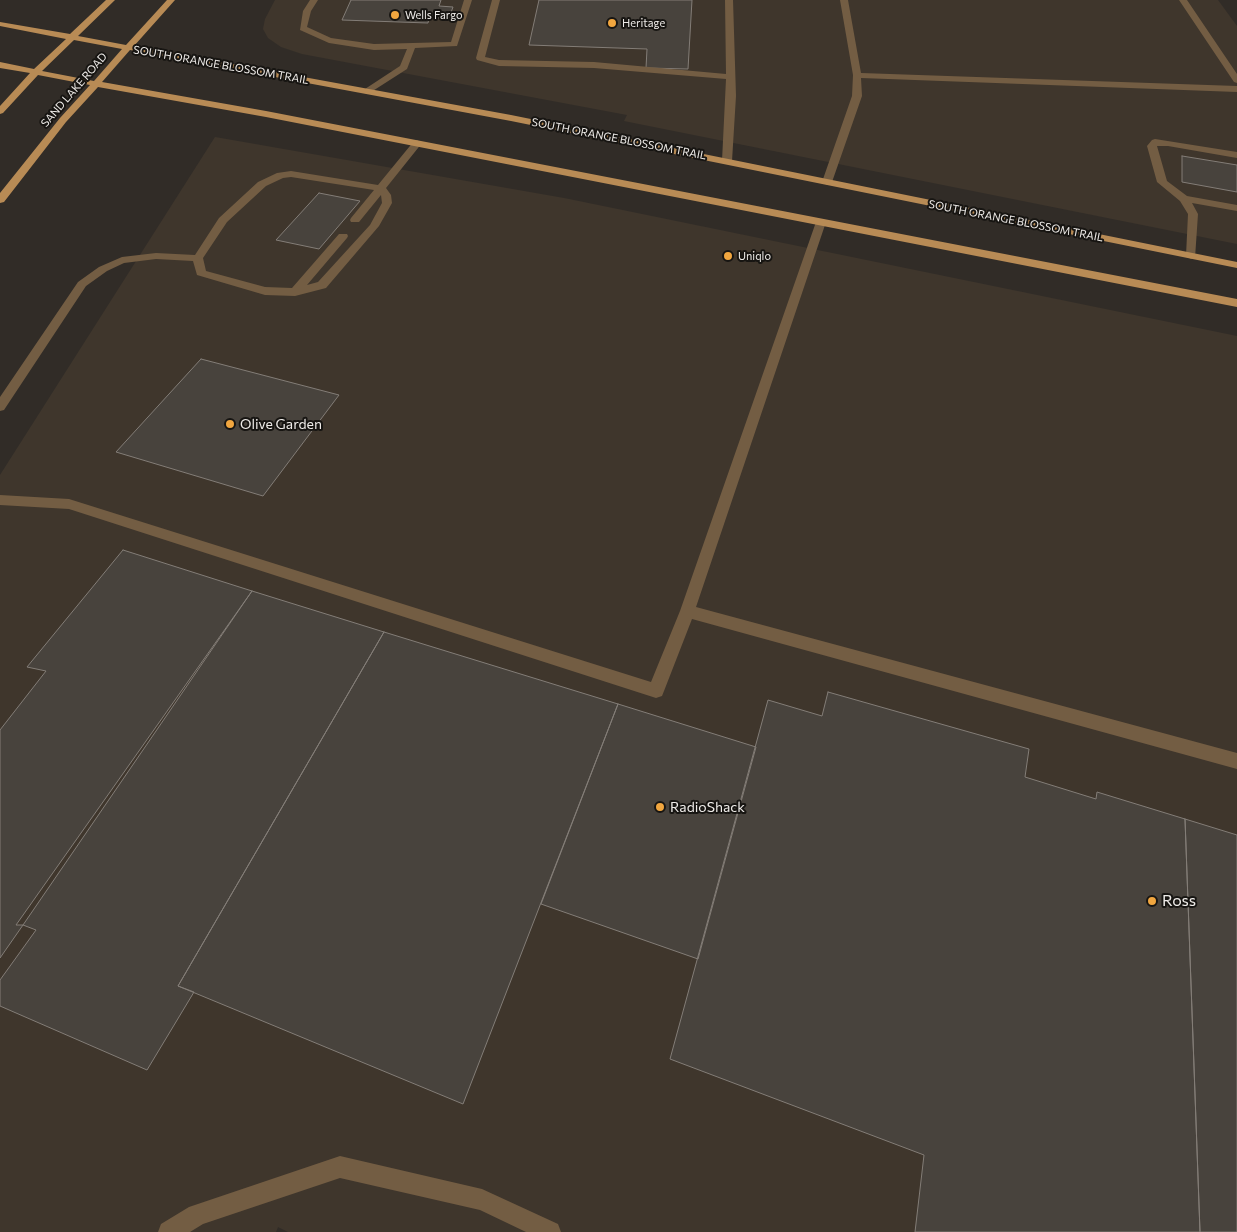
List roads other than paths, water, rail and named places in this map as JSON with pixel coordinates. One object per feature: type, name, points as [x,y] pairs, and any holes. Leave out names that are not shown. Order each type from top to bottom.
[{"type":"main road","points":[[0,111],[71,37],[111,0]]},
{"type":"main road","name":"SAND LAKE ROAD","points":[[0,200],[63,120],[171,0]]},
{"type":"main road","name":"SOUTH ORANGE BLOSSOM TRAIL","points":[[0,24],[368,91],[727,161],[1237,265]]},
{"type":"main road","points":[[0,65],[416,143],[1237,303]]},
{"type":"lane","points":[[314,0],[307,12],[303,28],[329,40],[374,47],[454,44],[468,0]]},
{"type":"lane","points":[[496,0],[480,58],[499,63],[594,65],[731,77]]},
{"type":"lane","points":[[727,161],[731,77],[729,0]]},
{"type":"lane","points":[[827,182],[857,96],[856,75],[844,0]]},
{"type":"lane","points":[[1183,0],[1237,80]]},
{"type":"lane","points":[[368,91],[404,66],[412,46]]},
{"type":"lane","points":[[856,75],[1237,89]]},
{"type":"lane","points":[[1191,256],[1194,214],[1184,199],[1162,182],[1152,146],[1155,142],[1237,155]]},
{"type":"lane","points":[[355,220],[416,143]]},
{"type":"lane","points":[[291,174],[380,188],[386,195],[387,203],[374,226],[322,285],[295,292],[265,291],[201,273],[198,258],[223,220],[262,184],[291,174]]},
{"type":"lane","points":[[1184,199],[1237,208]]},
{"type":"lane","points":[[0,500],[69,504],[656,691],[686,611],[821,222]]},
{"type":"lane","points":[[295,292],[343,236]]},
{"type":"lane","points":[[0,407],[82,284],[103,269],[122,260],[156,256],[198,258]]},
{"type":"lane","points":[[686,611],[1237,761]]},
{"type":"lane","points":[[169,1232],[197,1216],[340,1167],[482,1200],[550,1232]]},
{"type":"place","name":"Wells Fargo","points":[[395,15]]},
{"type":"place","name":"Heritage","points":[[612,23]]},
{"type":"place","name":"Uniqlo","points":[[728,256]]},
{"type":"place","name":"Olive Garden","points":[[230,424]]},
{"type":"place","name":"RadioShack","points":[[660,807]]},
{"type":"place","name":"Ross","points":[[1152,901]]}]
